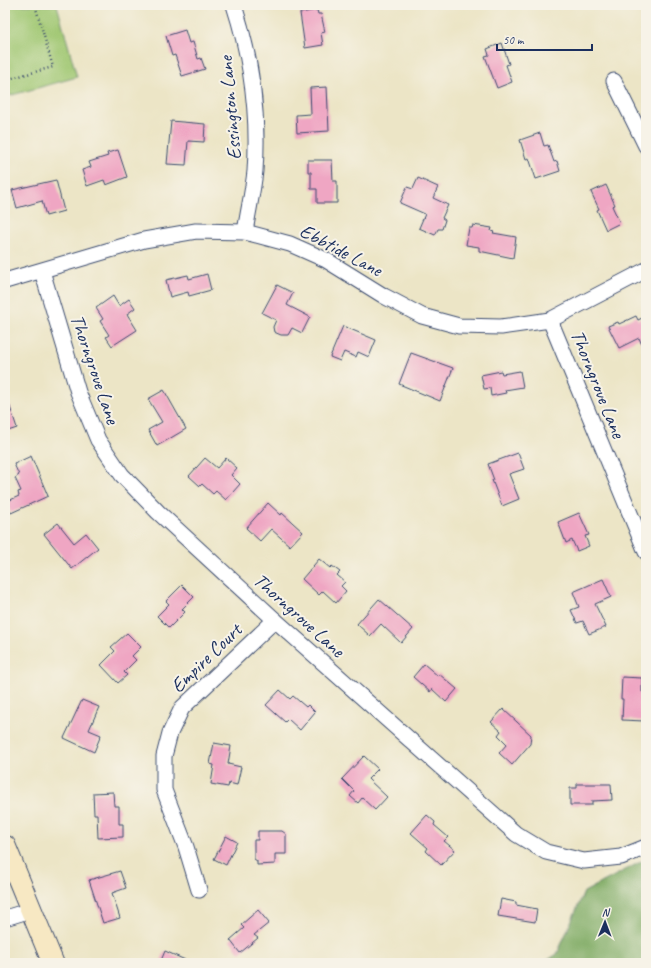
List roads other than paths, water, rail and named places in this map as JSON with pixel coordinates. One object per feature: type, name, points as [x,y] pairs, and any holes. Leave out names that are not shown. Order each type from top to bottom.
[{"type":"street","name":"Essington Lane","points":[[234,5],[241,27],[251,77],[255,123],[255,171],[245,232]]},
{"type":"street","points":[[614,81],[646,146]]},
{"type":"street","name":"Ebbtide Lane","points":[[5,281],[144,240],[196,231],[245,232],[290,244],[326,260],[384,296],[422,316],[459,326],[501,327],[550,320],[646,270]]},
{"type":"street","name":"Thorngrove Lane","points":[[42,271],[78,392],[98,440],[122,475],[142,496],[274,620],[516,834],[546,852],[584,861],[621,857],[646,847]]},
{"type":"street","name":"Thorngrove Lane","points":[[550,320],[646,552]]},
{"type":"street","name":"Empire Court","points":[[199,890],[186,847],[164,790],[164,756],[170,733],[182,708],[274,620]]},
{"type":"street","points":[[5,846],[53,963]]},
{"type":"street","points":[[5,918],[31,910]]}]
